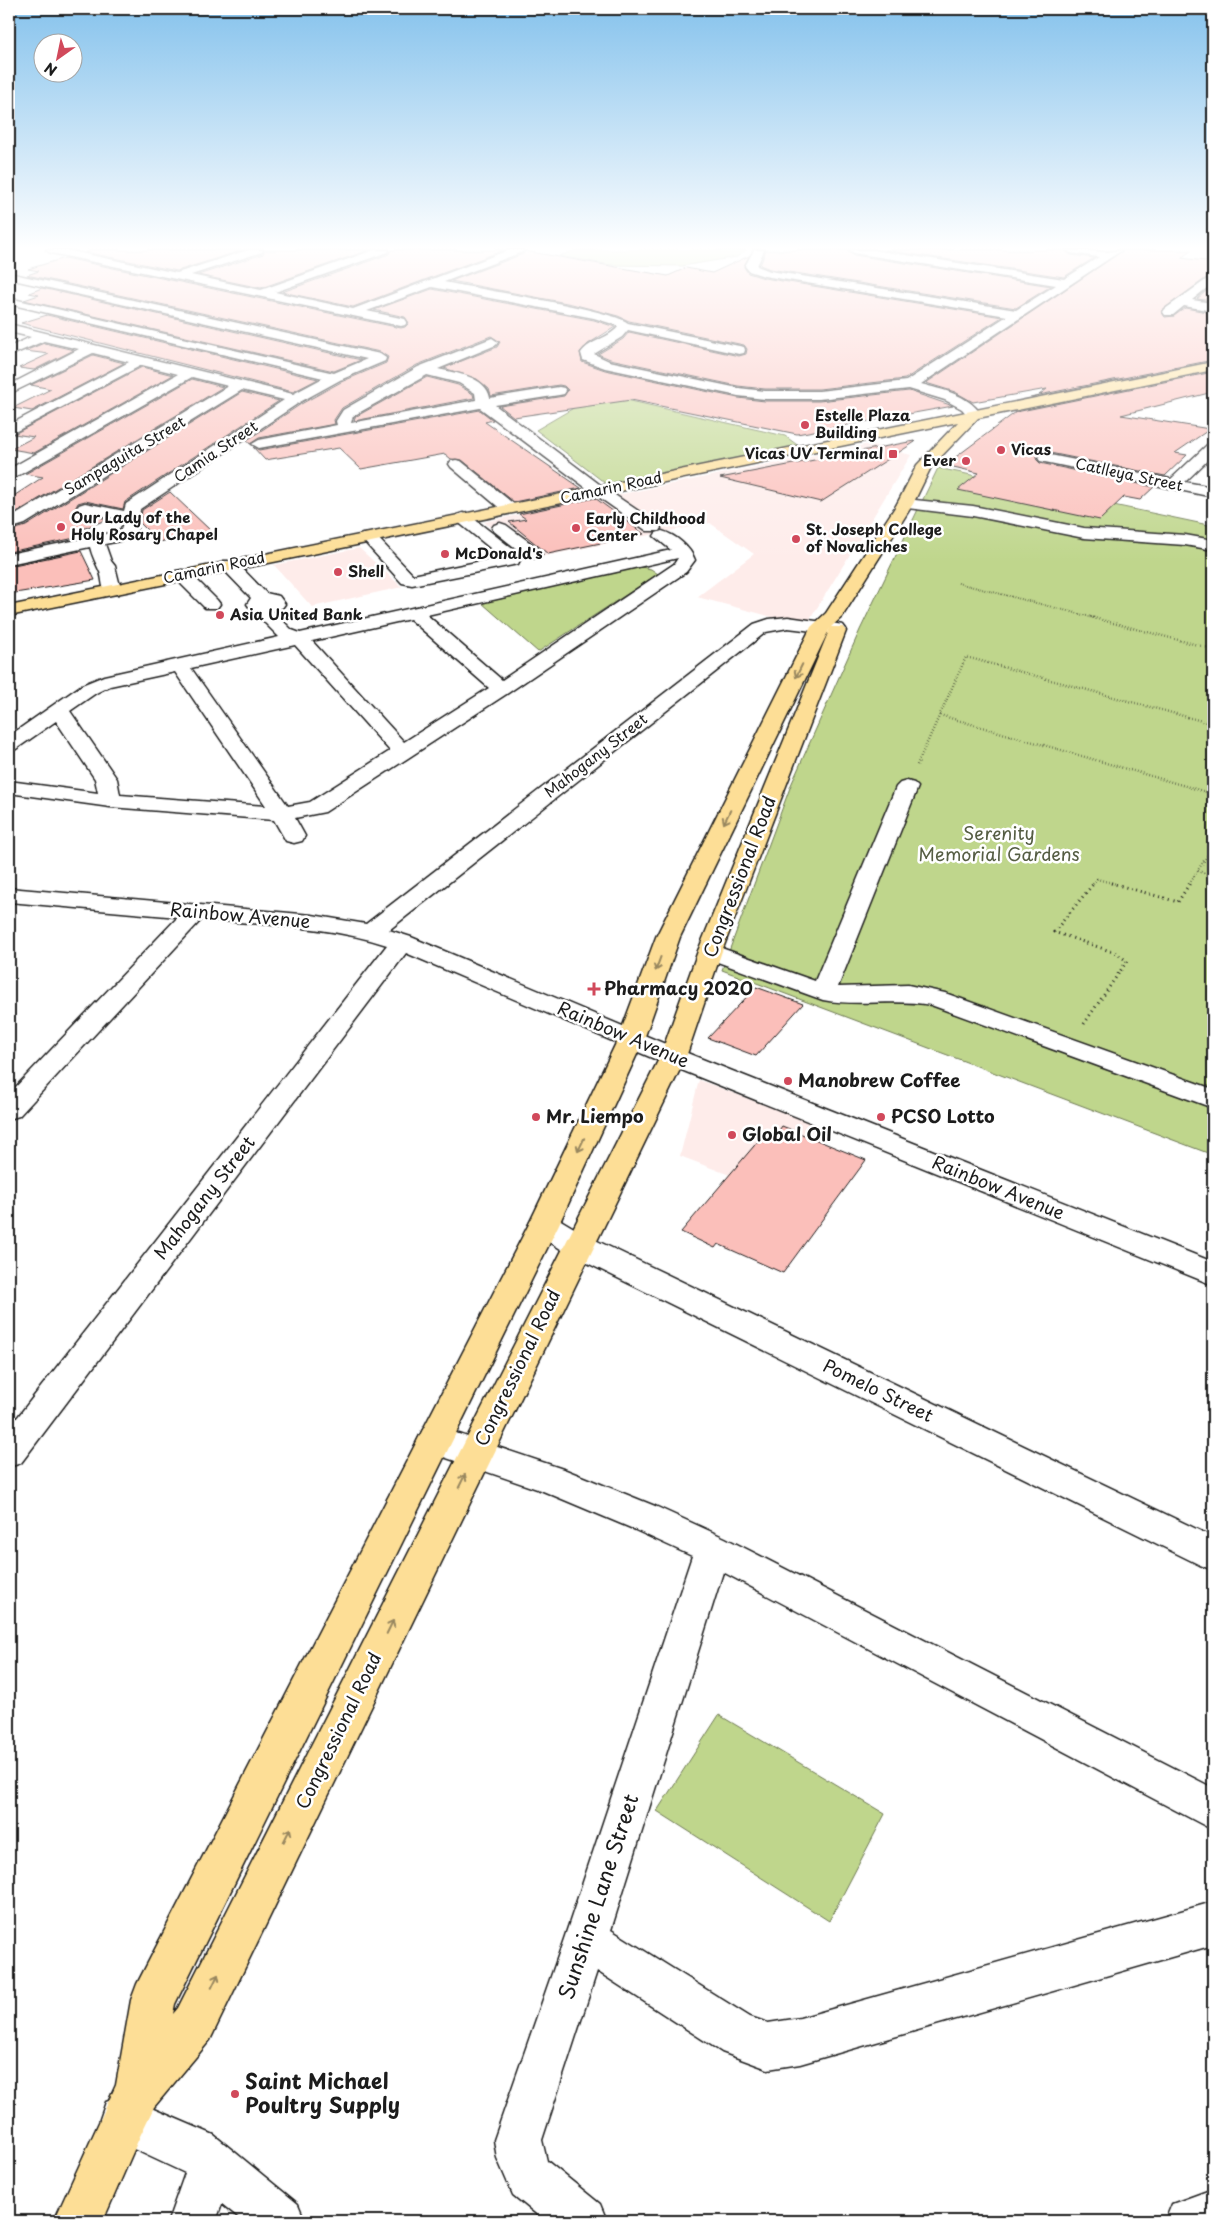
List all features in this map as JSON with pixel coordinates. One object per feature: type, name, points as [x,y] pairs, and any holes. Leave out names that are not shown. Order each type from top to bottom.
[{"type":"main road","name":"Camarin Road","points":[[9,611],[860,436],[1213,366]]},
{"type":"main road","name":"Congressional Road","points":[[78,2221],[131,2105],[153,2000],[544,1224],[631,1039],[668,937],[830,625],[905,504],[924,465],[925,448],[974,414]]},
{"type":"main road","points":[[883,432],[916,438],[925,448]]},
{"type":"main road","points":[[860,436],[882,437],[925,448]]},
{"type":"main road","name":"Congressional Road","points":[[131,2105],[194,2024],[578,1245],[673,1057],[830,625]]},
{"type":"street","points":[[9,390],[78,354]]},
{"type":"street","points":[[113,354],[295,399]]},
{"type":"street","points":[[237,354],[335,377]]},
{"type":"street","name":"Camia Street","points":[[96,541],[130,532],[132,528],[132,507],[295,399],[335,377],[380,358],[362,354]]},
{"type":"street","points":[[346,428],[342,421],[348,413],[423,370],[457,354]]},
{"type":"street","points":[[587,354],[588,357],[605,364],[738,392],[765,395],[820,395],[910,385],[950,397],[967,406],[974,414]]},
{"type":"street","points":[[910,385],[957,354]]},
{"type":"street","points":[[9,431],[140,361]]},
{"type":"street","points":[[9,787],[110,801],[282,814],[316,806],[500,689],[680,568],[687,560],[684,552],[598,490],[483,402],[482,392],[478,386],[468,381],[423,370]]},
{"type":"street","points":[[9,475],[190,373]]},
{"type":"street","name":"Sampaguita Street","points":[[9,524],[19,521],[240,385]]},
{"type":"street","points":[[259,444],[483,402],[559,391]]},
{"type":"street","points":[[1174,484],[1213,447]]},
{"type":"street","name":"Catlleya Street","points":[[1045,458],[1213,492]]},
{"type":"street","points":[[456,464],[510,508]]},
{"type":"street","points":[[905,504],[973,511],[1084,533],[1184,540],[1213,545]]},
{"type":"street","points":[[84,508],[131,517]]},
{"type":"street","points":[[481,514],[534,554]]},
{"type":"street","points":[[368,537],[408,579],[416,580],[509,561],[513,558],[463,518]]},
{"type":"street","points":[[12,556],[96,541],[103,564],[98,567],[108,590]]},
{"type":"street","points":[[9,745],[89,689],[104,682],[684,552]]},
{"type":"street","points":[[230,565],[260,597],[256,604],[267,616],[286,634],[299,638],[402,752]]},
{"type":"street","points":[[182,575],[211,604]]},
{"type":"street","points":[[414,612],[500,689]]},
{"type":"street","name":"Mahogany Street","points":[[371,932],[760,628],[774,623],[830,625]]},
{"type":"street","points":[[179,664],[282,814],[294,836]]},
{"type":"street","points":[[59,710],[106,779],[110,801]]},
{"type":"street","points":[[824,992],[908,786]]},
{"type":"street","name":"Rainbow Avenue","points":[[9,894],[312,922],[371,932],[402,942],[673,1057],[1213,1274]]},
{"type":"street","points":[[9,1110],[196,912]]},
{"type":"street","name":"Mahogany Street","points":[[9,1453],[402,942]]},
{"type":"street","points":[[710,951],[824,992],[844,996],[908,993],[936,998],[1213,1099]]},
{"type":"street","name":"Pomelo Street","points":[[544,1224],[578,1245],[1213,1554]]},
{"type":"street","points":[[435,1440],[554,1480],[643,1517],[712,1549],[1213,1810]]},
{"type":"street","name":"Sunshine Lane Street","points":[[584,2221],[530,2178],[521,2158],[518,2140],[586,1939],[712,1549]]},
{"type":"street","points":[[586,1939],[738,2036],[768,2046],[800,2041],[1213,1924]]},
{"type":"street","points":[[131,2105],[197,2152],[281,2221]]},
{"type":"street","points":[[192,2221],[212,2164]]},
{"type":"street","points":[[1189,2221],[1213,2213]]},
{"type":"path","points":[[958,583],[1213,650]]},
{"type":"path","points":[[908,786],[966,657],[1213,724]]},
{"type":"path","points":[[940,715],[1213,794]]},
{"type":"path","points":[[1068,1047],[1127,961],[1116,953],[1054,932],[1097,879],[1178,902],[1213,847]]},
{"type":"path","points":[[1198,872],[1213,876]]},
{"type":"shaded area","name":"St. Joseph College of Novaliches","points":[[869,444],[911,455],[809,621],[780,619],[697,597],[754,554],[710,523],[530,559],[484,522]]},
{"type":"shaded area","points":[[359,548],[402,587],[312,607],[274,565]]},
{"type":"shaded area","points":[[699,1080],[817,1125],[766,1189],[680,1156]]},
{"type":"green space","points":[[613,397],[785,436],[800,447],[609,486],[536,430],[577,406]]},
{"type":"green space","name":"Serenity Memorial Gardens","points":[[938,468],[1213,526],[1213,1155],[722,970],[791,785],[860,630]]},
{"type":"green space","points":[[641,567],[651,569],[658,574],[538,652],[482,603]]},
{"type":"green space","points":[[719,1715],[885,1814],[829,1921],[657,1811]]},
{"type":"building","points":[[49,354],[66,354],[34,370],[19,368]]},
{"type":"building","points":[[143,354],[212,354],[318,379],[293,392]]},
{"type":"building","points":[[260,354],[335,354],[361,360],[334,371]]},
{"type":"building","points":[[383,354],[445,354],[417,365],[342,408],[334,420],[335,424],[259,438],[250,444],[247,440],[301,404],[341,382],[386,363],[388,357]]},
{"type":"building","points":[[479,354],[580,354],[582,362],[605,370],[738,398],[765,401],[819,401],[909,391],[953,406],[797,434],[631,400],[514,417],[500,406],[564,396],[568,390],[564,386],[559,385],[491,396],[489,389],[477,379],[444,368]]},
{"type":"building","points":[[598,354],[730,354],[739,356],[746,354],[944,354],[905,379],[819,389],[765,389],[738,386],[610,359]]},
{"type":"building","points":[[969,354],[1213,354],[1213,360],[1039,395],[1047,389],[973,402],[955,392],[926,383]]},
{"type":"building","points":[[93,355],[124,363],[32,411],[13,408],[51,389],[31,385]]},
{"type":"building","points":[[142,367],[173,375],[34,453],[11,449],[34,437],[14,434]]},
{"type":"building","points":[[1213,372],[1213,392],[1121,415],[1210,429],[1175,453],[1187,455],[1165,476],[1045,452],[1038,454],[1036,459],[1040,463],[1154,487],[1140,500],[1124,497],[1100,520],[958,490],[979,473],[945,465],[1016,412]]},
{"type":"building","points":[[427,377],[458,385],[473,394],[474,398],[354,421],[355,417]]},
{"type":"building","points":[[192,379],[223,387],[9,517],[9,499],[43,477],[25,474]]},
{"type":"building","points":[[242,392],[279,401],[125,502],[123,509],[85,501],[78,503],[75,509],[79,513],[108,519],[73,533],[75,538],[9,552],[9,531],[26,526]]},
{"type":"building","points":[[480,410],[493,420],[485,422],[581,488],[514,502],[462,460],[451,459],[445,454],[361,469],[339,448],[265,460],[253,447],[259,450]]},
{"type":"building","points":[[914,441],[821,502],[720,478]]},
{"type":"building","points":[[170,492],[211,531],[159,542],[140,523],[142,510]]},
{"type":"building","name":"Early Childhood Center","points":[[595,498],[644,534],[548,554],[509,522],[526,519],[519,514]]},
{"type":"building","points":[[81,551],[95,580],[9,594],[9,566]]},
{"type":"building","points":[[756,987],[803,1004],[756,1056],[708,1038]]},
{"type":"building","points":[[782,1126],[866,1160],[783,1273],[718,1244],[715,1248],[681,1232],[765,1133],[774,1137]]},
{"type":"place","name":"Estelle Plaza Building","points":[[805,425]]},
{"type":"place","name":"Vicas","points":[[1001,450]]},
{"type":"place","name":"Vicas UV Terminal","points":[[893,454]]},
{"type":"place","name":"Ever","points":[[966,461]]},
{"type":"place","name":"Our Lady of the Holy Rosary Chapel","points":[[61,527]]},
{"type":"place","name":"Early Childhood Center","points":[[576,528]]},
{"type":"place","name":"St. Joseph College of Novaliches","points":[[796,539]]},
{"type":"place","name":"McDonald's","points":[[445,554]]},
{"type":"place","name":"Shell","points":[[338,572]]},
{"type":"place","name":"Asia United Bank","points":[[220,615]]},
{"type":"place","name":"Pharmacy 2020","points":[[594,989]]},
{"type":"place","name":"Manobrew Coffee","points":[[788,1081]]},
{"type":"place","name":"Mr. Liempo","points":[[536,1117]]},
{"type":"place","name":"PCSO Lotto","points":[[881,1117]]},
{"type":"place","name":"Global Oil","points":[[732,1135]]},
{"type":"place","name":"Saint Michael Poultry Supply","points":[[235,2094]]}]
